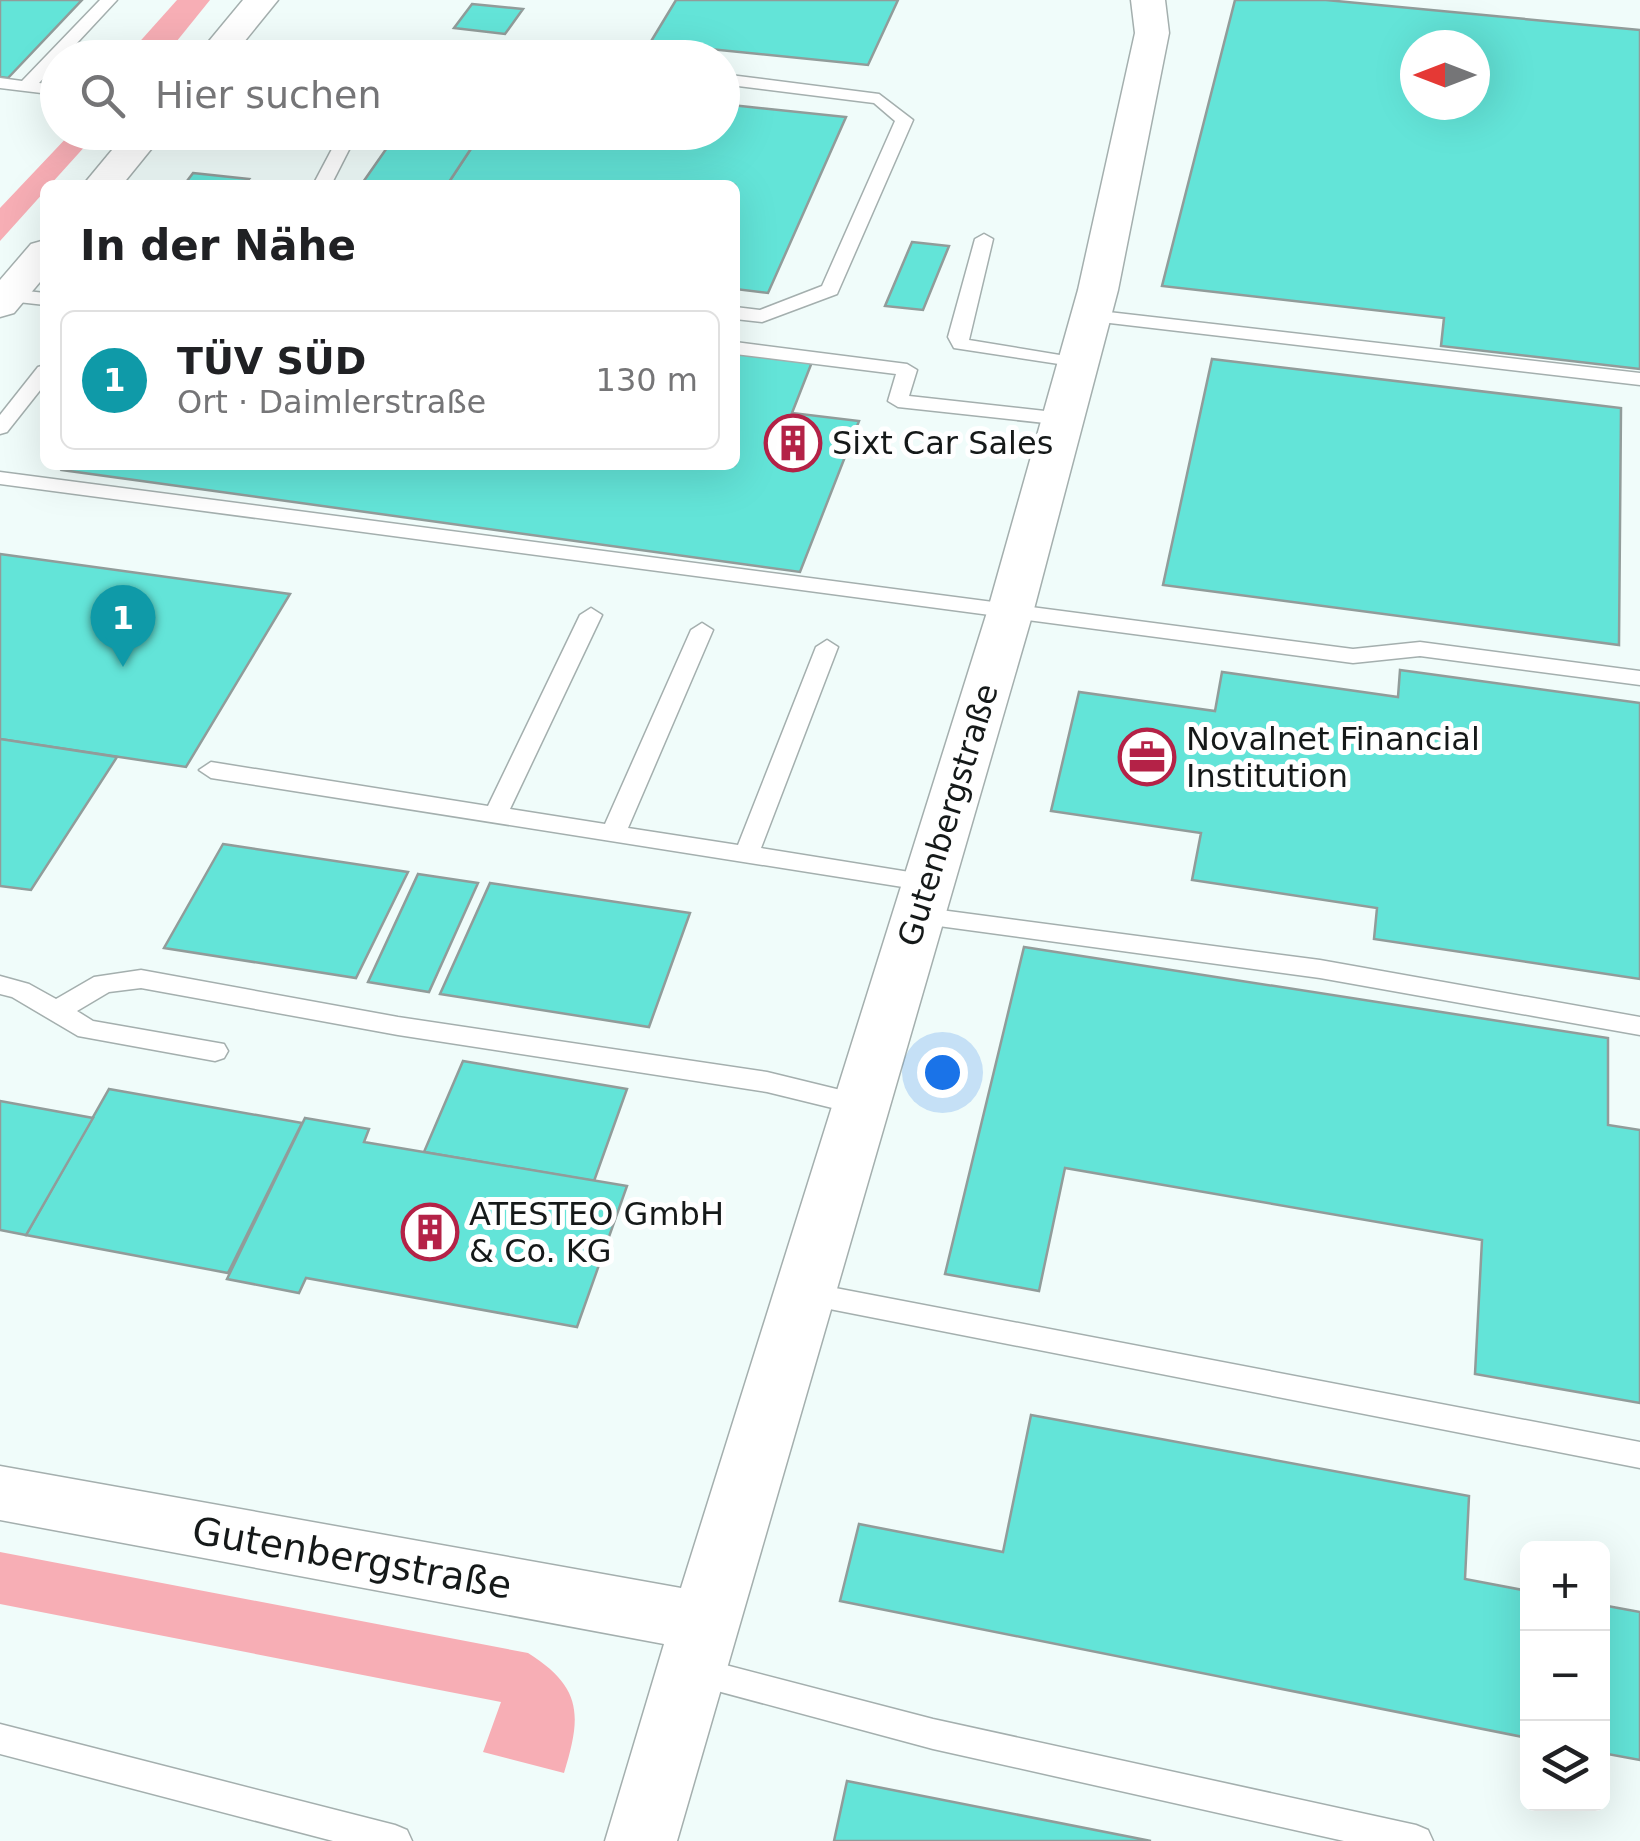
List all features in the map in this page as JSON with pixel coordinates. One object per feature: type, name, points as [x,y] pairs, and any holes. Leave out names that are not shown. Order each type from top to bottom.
[{"type":"street","points":[[227,40],[261,0]]},
{"type":"street","name":"Gutenbergstraße","points":[[642,1841],[1011,609],[1084,340],[1152,33],[1148,0]]},
{"type":"street","points":[[106,180],[132,150]]},
{"type":"street","points":[[13,298],[40,259]]},
{"type":"street","name":"Gutenbergstraße","points":[[0,1493],[698,1647]]},
{"type":"lane","points":[[70,40],[108,0]]},
{"type":"lane","points":[[26,86],[40,71]]},
{"type":"lane","points":[[740,81],[878,98],[904,120],[830,290],[762,316],[740,314]]},
{"type":"lane","points":[[0,84],[40,88]]},
{"type":"lane","points":[[325,180],[340,150]]},
{"type":"lane","points":[[984,239],[958,337],[961,344],[1084,340],[1640,379]]},
{"type":"lane","points":[[740,349],[907,370],[898,402],[1063,419]]},
{"type":"lane","points":[[0,428],[40,377]]},
{"type":"lane","points":[[0,478],[1353,656],[1420,649],[1640,678]]},
{"type":"lane","points":[[496,813],[590,615]]},
{"type":"lane","points":[[614,832],[702,630]]},
{"type":"lane","points":[[747,854],[827,647]]},
{"type":"lane","points":[[211,770],[747,854],[923,899],[1640,1026]]},
{"type":"lane","points":[[57,1011],[103,983],[141,979],[398,1026],[767,1082],[861,1105]]},
{"type":"lane","points":[[0,984],[20,990],[87,1028],[214,1051]]},
{"type":"lane","points":[[804,1293],[1640,1455]]},
{"type":"lane","points":[[698,1647],[933,1734],[1416,1841]]},
{"type":"lane","points":[[0,1740],[395,1841]]},
{"type":"shaded area","points":[[177,0],[210,0],[178,40],[141,40]]},
{"type":"shaded area","points":[[55,150],[82,150],[55,180],[40,180],[40,197],[0,241],[0,208]]},
{"type":"shaded area","points":[[0,1552],[528,1653],[559,1678],[573,1704],[574,1735],[564,1773],[483,1752],[501,1702],[0,1604]]},
{"type":"building","points":[[0,0],[82,0],[8,78],[0,77]]},
{"type":"building","points":[[676,0],[898,0],[868,65],[740,52],[740,40],[652,40]]},
{"type":"building","points":[[1235,0],[1326,0],[1640,30],[1640,369],[1441,346],[1444,318],[1162,286]]},
{"type":"building","points":[[472,4],[523,9],[505,34],[454,28]]},
{"type":"building","points":[[740,106],[846,117],[768,293],[740,290],[740,180],[450,180],[470,150],[740,150]]},
{"type":"building","points":[[385,150],[470,150],[450,180],[364,180]]},
{"type":"building","points":[[193,173],[249,179],[248,180],[188,180]]},
{"type":"building","points":[[912,242],[949,246],[923,310],[885,306]]},
{"type":"building","name":"Sixt Car Sales","points":[[740,353],[812,362],[792,413],[859,421],[800,572],[62,470],[740,470]]},
{"type":"building","points":[[1212,359],[1621,408],[1619,645],[1163,585]]},
{"type":"building","points":[[0,554],[290,594],[186,767],[0,739]]},
{"type":"building","points":[[1400,670],[1640,703],[1640,979],[1374,939],[1377,908],[1192,880],[1201,833],[1051,811],[1079,692],[1215,711],[1222,672],[1398,697]]},
{"type":"building","points":[[0,739],[117,757],[31,890],[0,886]]},
{"type":"building","points":[[223,844],[408,872],[356,978],[164,948]]},
{"type":"building","points":[[418,874],[478,883],[429,992],[368,982]]},
{"type":"building","points":[[490,883],[690,913],[649,1027],[440,994]]},
{"type":"building","points":[[1024,947],[1608,1038],[1608,1125],[1640,1130],[1640,1403],[1475,1374],[1482,1240],[1065,1168],[1039,1291],[945,1274]]},
{"type":"building","points":[[463,1061],[627,1089],[594,1181],[424,1152]]},
{"type":"building","points":[[109,1089],[302,1123],[228,1273],[26,1235]]},
{"type":"building","points":[[0,1101],[93,1118],[26,1235],[0,1230]]},
{"type":"building","name":"ATESTEO GmbH & Co. KG","points":[[305,1118],[369,1129],[364,1142],[627,1186],[577,1327],[306,1278],[299,1293],[227,1279]]},
{"type":"building","points":[[1031,1415],[1469,1496],[1465,1579],[1520,1589],[1520,1736],[840,1601],[859,1524],[1003,1552]]},
{"type":"building","points":[[1610,1606],[1640,1612],[1640,1760],[1610,1754]]},
{"type":"building","points":[[847,1781],[1151,1841],[834,1841]]},
{"type":"place","name":"Sixt Car Sales","points":[[793,443]]},
{"type":"place","name":"TÜV SÜD","points":[[123,667]]},
{"type":"place","name":"Novalnet Financial Institution","points":[[1147,757]]},
{"type":"place","name":"ATESTEO GmbH & Co. KG","points":[[430,1232]]}]
